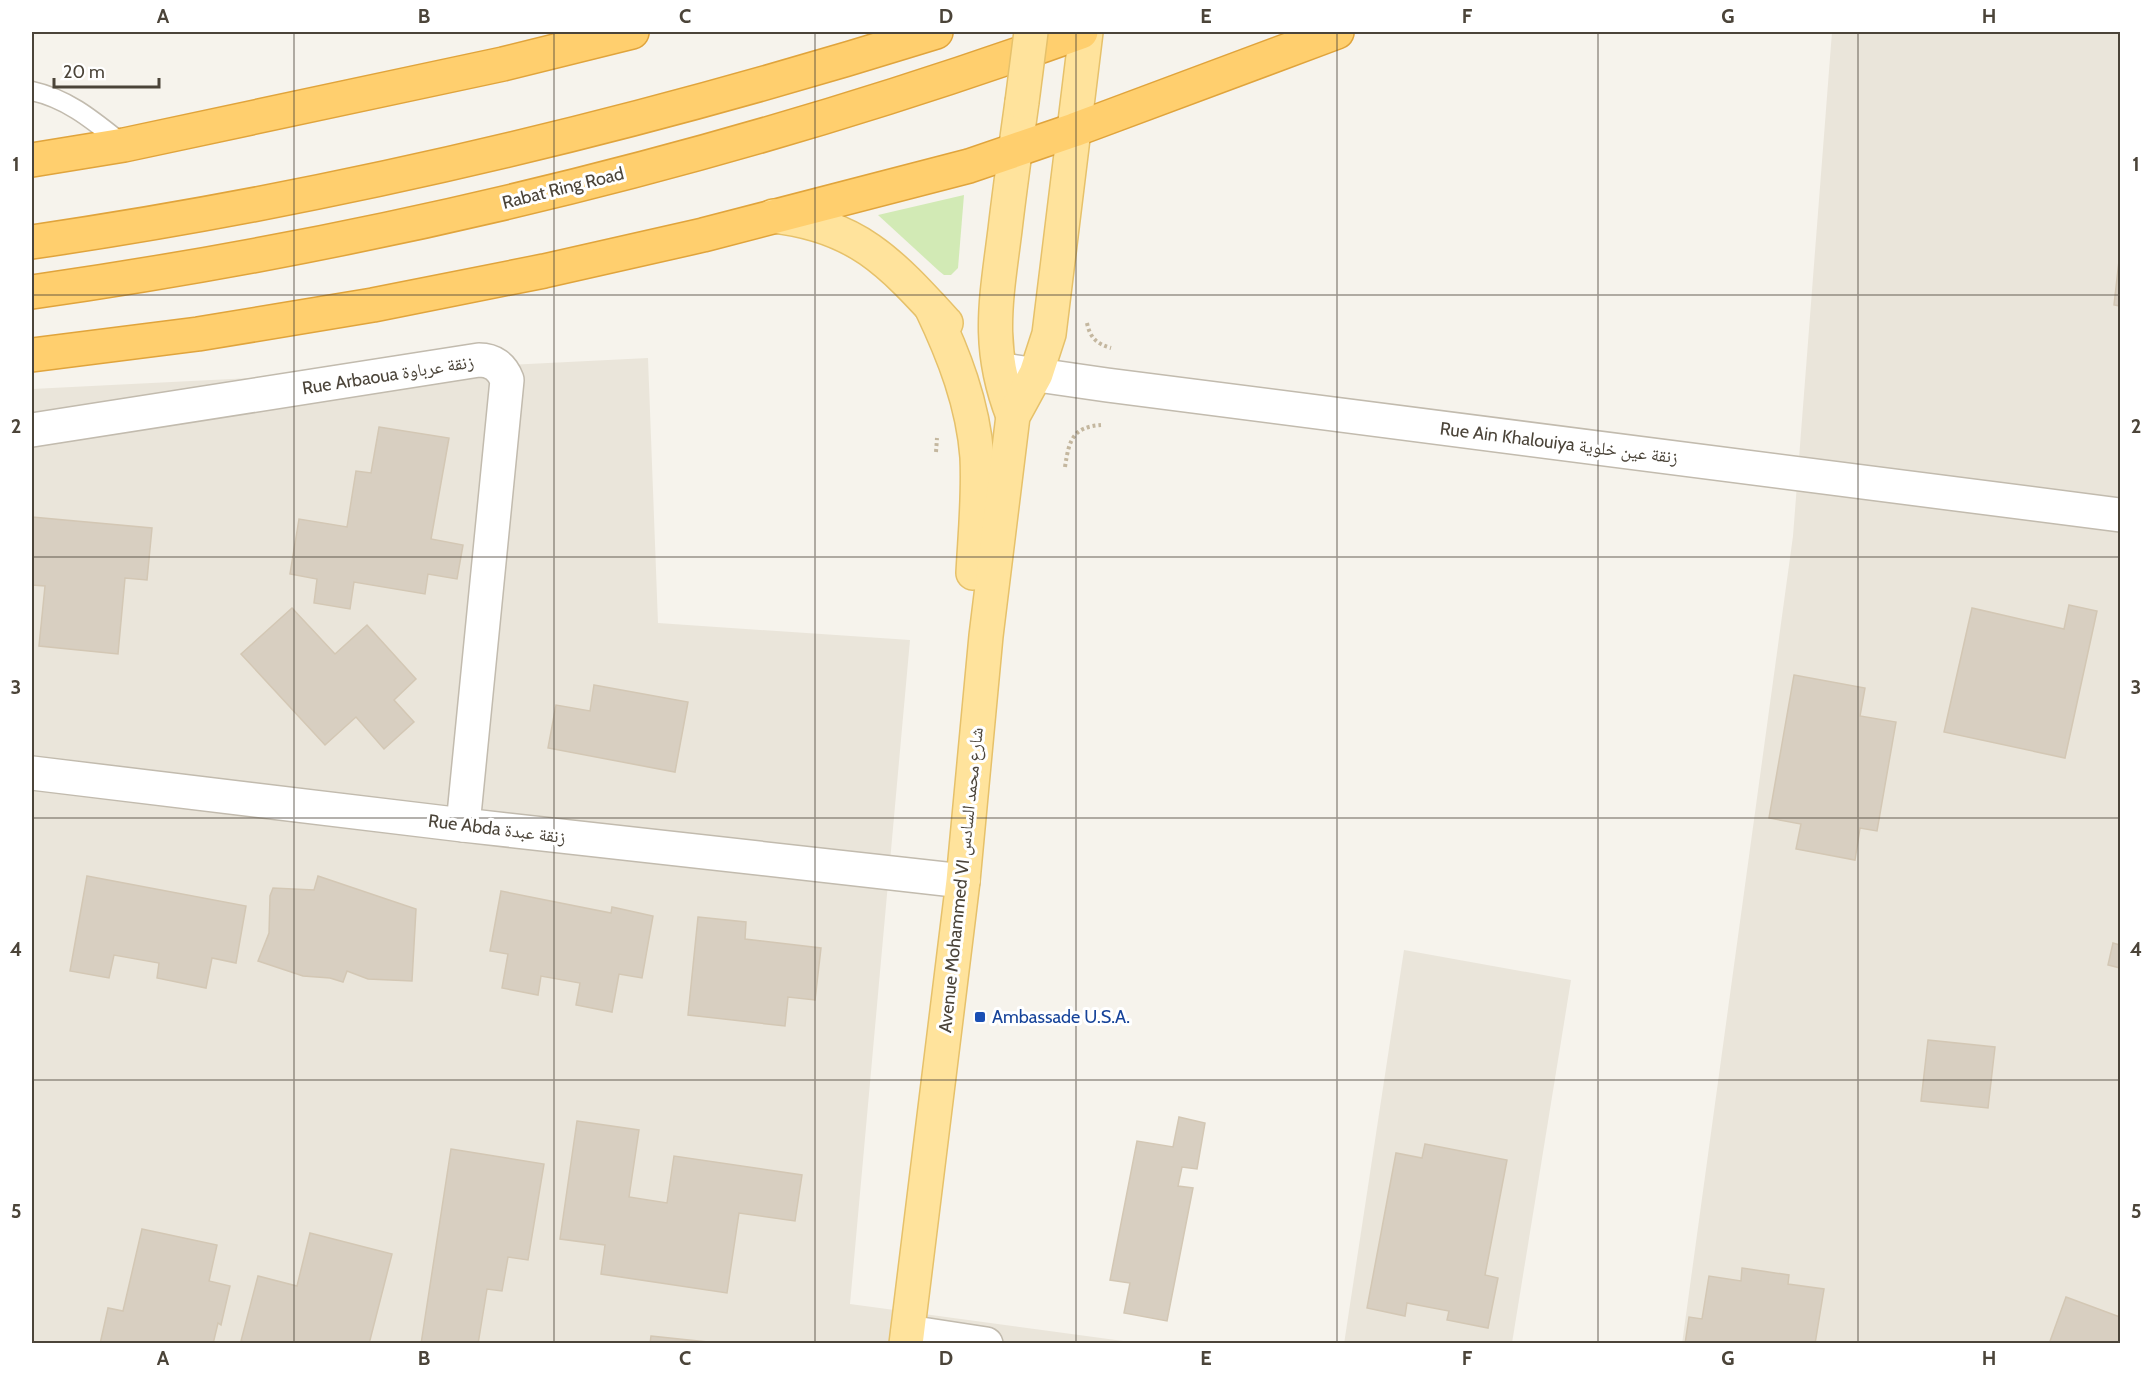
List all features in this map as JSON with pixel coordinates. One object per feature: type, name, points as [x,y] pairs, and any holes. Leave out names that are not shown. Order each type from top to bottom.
[{"type":"highway","points":[[32,160],[124,145],[503,64],[632,32]]},
{"type":"highway","points":[[32,242],[286,199],[465,161],[643,117],[820,68],[936,32]]},
{"type":"highway","name":"Rabat Ring Road","points":[[32,292],[119,280],[301,247],[482,208],[661,163],[839,112],[1081,32]]},
{"type":"highway","points":[[32,355],[198,334],[373,305],[544,271],[703,235],[969,166],[1074,130],[1337,32]]},
{"type":"main road","name":"Avenue Mohammed VI شارع محمد السادس","points":[[1013,416],[998,369],[995,327],[1030,32]]},
{"type":"main road","name":"Avenue Mohammed VI شارع محمد السادس","points":[[907,1338],[963,881],[986,636],[1013,416],[1036,374],[1043,355],[1052,313],[1086,32]]},
{"type":"main road","points":[[774,216],[816,223],[855,239],[873,251],[932,307],[974,354],[998,369]]},
{"type":"main road","points":[[932,307],[954,356],[968,405],[977,457],[973,591],[977,617],[986,636]]},
{"type":"street","name":"Rue Arbaoua زنقة عرباوة","points":[[32,430],[478,360],[495,363],[503,371],[507,380],[463,825]]},
{"type":"street","name":"Rue Ain Khalouiya زنقة عين خلوية","points":[[998,369],[2121,515]]},
{"type":"street","name":"Rue Abda زنقة عبدة","points":[[32,773],[463,825],[963,881]]},
{"type":"street","points":[[907,1338],[986,1344]]},
{"type":"lane","points":[[32,91],[68,103],[89,116],[124,145]]},
{"type":"path","points":[[1087,315],[1087,324],[1094,339],[1099,345],[1111,348]]},
{"type":"path","points":[[1065,467],[1070,440],[1078,431],[1089,426],[1101,425]]},
{"type":"shaded area","points":[[1832,32],[2120,32],[2120,1343],[1682,1344],[1793,536]]},
{"type":"shaded area","points":[[648,358],[658,623],[910,640],[850,1304],[1138,1343],[32,1344],[32,389]]},
{"type":"shaded area","points":[[1404,950],[1571,980],[1512,1343],[1344,1344]]},
{"type":"green space","points":[[964,195],[958,268],[951,275],[944,275],[939,271],[878,215]]},
{"type":"building","points":[[2120,252],[2120,306],[2114,305]]},
{"type":"building","points":[[379,427],[449,438],[431,539],[463,545],[457,579],[428,574],[425,594],[354,582],[350,609],[314,603],[317,579],[290,574],[299,519],[347,527],[356,471],[371,473]]},
{"type":"building","points":[[32,517],[152,528],[147,580],[125,578],[118,654],[39,646],[45,586],[32,585]]},
{"type":"building","points":[[2069,605],[2097,611],[2065,758],[1944,732],[1972,608],[2064,629]]},
{"type":"building","points":[[292,608],[335,654],[367,625],[416,679],[394,700],[414,722],[384,749],[356,717],[325,745],[241,654]]},
{"type":"building","points":[[1794,675],[1865,688],[1860,716],[1896,722],[1877,831],[1860,828],[1855,860],[1796,849],[1801,824],[1769,818]]},
{"type":"building","points":[[594,685],[688,702],[675,772],[548,748],[556,705],[590,711]]},
{"type":"building","points":[[87,876],[246,906],[236,963],[212,958],[206,988],[157,978],[159,963],[114,955],[109,978],[70,971]]},
{"type":"building","points":[[318,876],[416,909],[412,981],[368,979],[347,971],[343,982],[330,978],[303,976],[258,961],[269,933],[270,896],[273,888],[314,890]]},
{"type":"building","points":[[501,891],[611,913],[612,907],[653,916],[642,978],[619,974],[612,1012],[576,1005],[580,983],[541,976],[538,995],[502,988],[508,954],[490,951]]},
{"type":"building","points":[[698,917],[746,922],[745,939],[821,948],[815,1000],[788,997],[785,1026],[688,1015]]},
{"type":"building","points":[[2113,943],[2120,945],[2120,968],[2108,965]]},
{"type":"building","points":[[1928,1040],[1995,1047],[1988,1108],[1921,1101]]},
{"type":"building","points":[[1179,1117],[1205,1123],[1197,1169],[1182,1167],[1178,1186],[1193,1188],[1167,1321],[1124,1313],[1130,1283],[1110,1280],[1137,1141],[1173,1147]]},
{"type":"building","points":[[577,1121],[639,1130],[629,1197],[667,1203],[674,1156],[802,1175],[795,1221],[739,1213],[727,1293],[601,1274],[605,1245],[560,1239]]},
{"type":"building","points":[[1425,1144],[1507,1160],[1485,1275],[1498,1278],[1488,1328],[1447,1320],[1449,1311],[1407,1303],[1405,1316],[1367,1308],[1396,1153],[1422,1158]]},
{"type":"building","points":[[451,1149],[544,1164],[528,1260],[508,1257],[502,1291],[487,1289],[478,1344],[421,1344]]},
{"type":"building","points":[[142,1229],[217,1245],[209,1281],[230,1286],[221,1325],[218,1323],[213,1344],[100,1344],[108,1308],[123,1311]]},
{"type":"building","points":[[310,1233],[392,1254],[369,1344],[252,1344],[241,1341],[258,1276],[297,1286]]},
{"type":"building","points":[[1742,1268],[1789,1275],[1788,1284],[1824,1289],[1815,1344],[1685,1344],[1689,1317],[1702,1319],[1709,1276],[1741,1281]]},
{"type":"building","points":[[2066,1297],[2120,1317],[2120,1344],[2049,1344]]},
{"type":"building","points":[[651,1336],[727,1344],[650,1344]]},
{"type":"place","name":"Ambassade U.S.A.","points":[[980,1017]]}]
